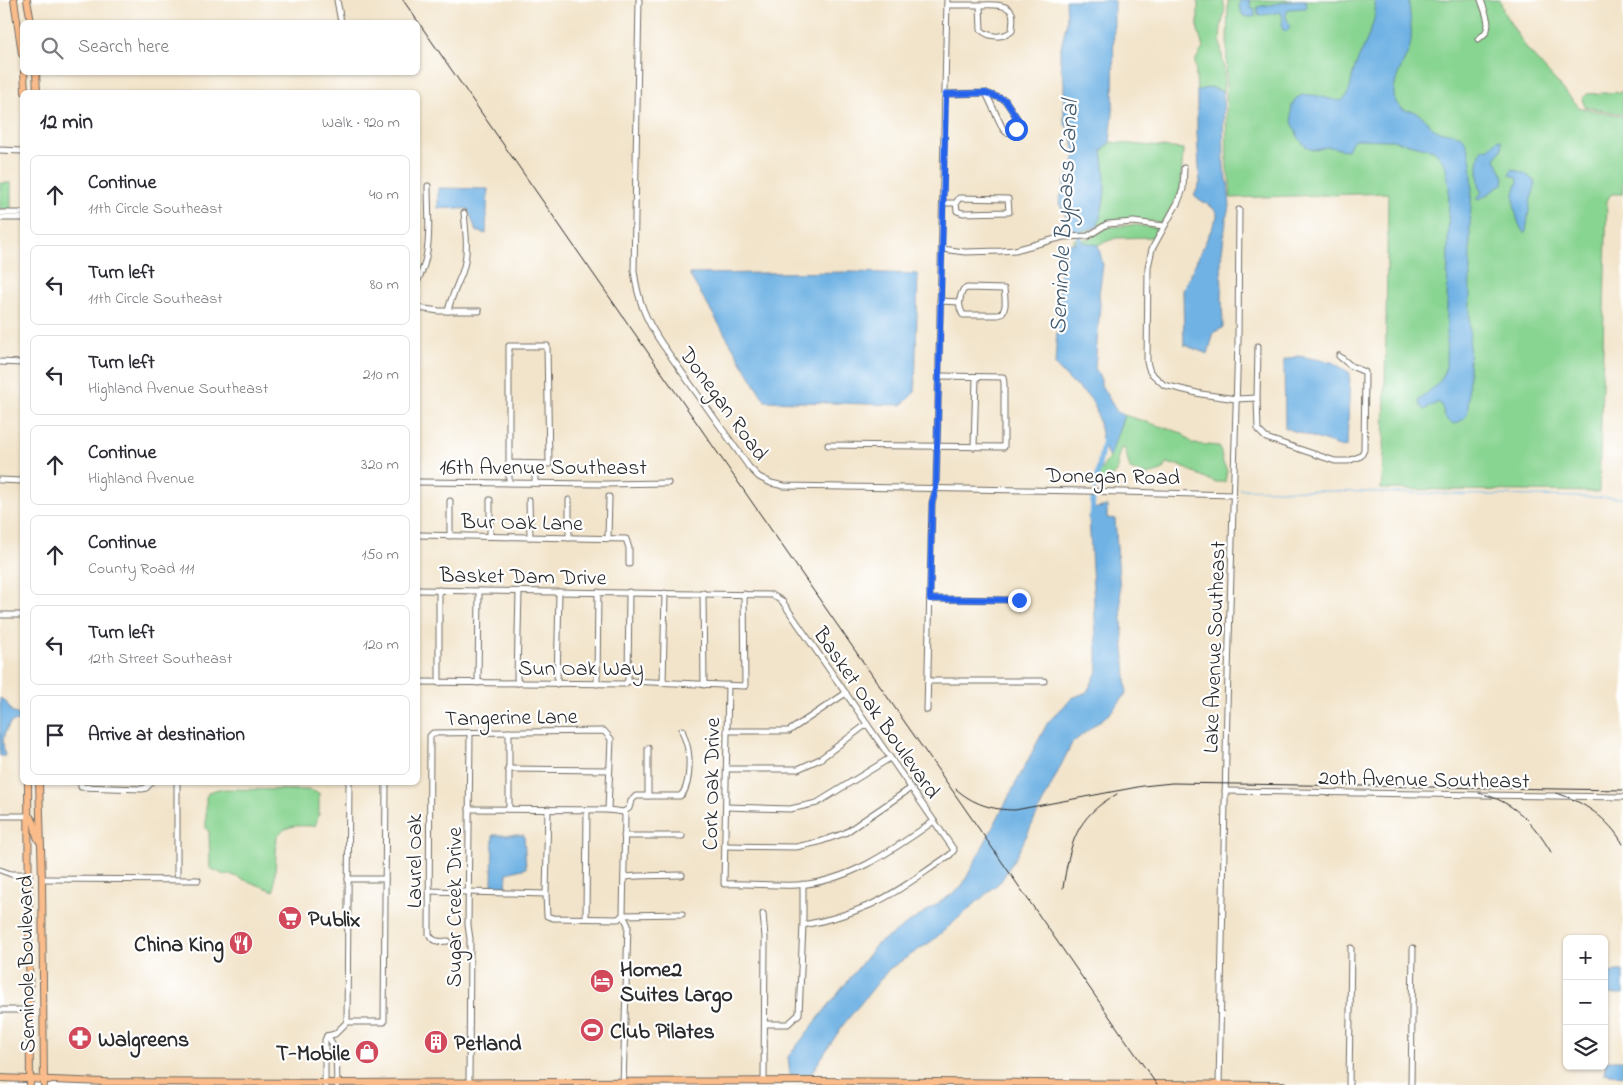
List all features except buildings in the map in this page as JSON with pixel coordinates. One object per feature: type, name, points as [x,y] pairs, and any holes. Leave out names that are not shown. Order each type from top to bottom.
[{"type":"main road","points":[[14,0],[20,40]]},
{"type":"main road","points":[[27,0],[31,20]]},
{"type":"main road","points":[[24,75],[25,90]]},
{"type":"main road","points":[[36,75],[37,90]]},
{"type":"main road","name":"Seminole Boulevard","points":[[28,785],[30,1082]]},
{"type":"main road","name":"Seminole Boulevard","points":[[39,785],[44,1082]]},
{"type":"main road","points":[[29,816],[34,822],[35,836],[40,842]]},
{"type":"main road","points":[[29,874],[42,879]]},
{"type":"main road","points":[[0,1078],[30,1082],[325,1084],[764,1081],[1283,1085]]},
{"type":"street","points":[[337,0],[341,20]]},
{"type":"street","name":"Donegan Road","points":[[639,0],[634,271],[639,301],[651,328],[741,457],[759,477],[771,483],[784,486],[1233,495]]},
{"type":"street","points":[[1478,39],[1488,31],[1489,25],[1481,0]]},
{"type":"street","points":[[927,710],[932,503],[936,488],[947,2],[1004,6],[1012,14],[1012,30],[1002,36],[986,34],[981,30],[980,5]]},
{"type":"street","points":[[946,94],[986,93],[1005,100],[1015,115],[1017,125],[1012,133],[1006,132],[1004,129],[986,93]]},
{"type":"street","points":[[0,150],[20,150]]},
{"type":"street","points":[[1184,168],[1183,189],[1178,202],[1152,249],[1148,267],[1146,347],[1150,372],[1164,385],[1201,394],[1257,398]]},
{"type":"street","points":[[420,276],[424,268],[428,248],[428,186]]},
{"type":"street","points":[[959,198],[1008,198],[1010,212],[963,213],[958,211],[956,203],[959,198]]},
{"type":"street","points":[[942,203],[956,203]]},
{"type":"street","name":"Lake Avenue Southeast","points":[[1219,1084],[1238,341],[1239,210]]},
{"type":"street","points":[[0,213],[20,213]]},
{"type":"street","points":[[448,311],[451,298],[463,271],[466,243],[464,213]]},
{"type":"street","points":[[0,218],[20,218]]},
{"type":"street","points":[[942,249],[965,252],[1008,251],[1063,237],[1088,236],[1107,224],[1134,222],[1164,226]]},
{"type":"street","points":[[967,288],[1004,289],[1005,310],[1002,314],[963,314],[960,310],[959,302],[963,290],[967,288]]},
{"type":"street","points":[[940,301],[959,302]]},
{"type":"street","points":[[420,308],[479,311]]},
{"type":"street","points":[[509,463],[549,464],[547,346],[508,346],[509,482]]},
{"type":"street","points":[[1258,346],[1258,430],[1266,438],[1335,460],[1348,461],[1361,456],[1364,450],[1365,372],[1351,366],[1339,356]]},
{"type":"street","points":[[0,362],[20,362]]},
{"type":"street","points":[[828,445],[1004,447],[1003,377],[939,376]]},
{"type":"street","points":[[974,446],[976,376]]},
{"type":"street","points":[[535,464],[535,482]]},
{"type":"street","points":[[0,480],[20,480]]},
{"type":"street","name":"16th Avenue Southeast","points":[[420,482],[668,482]]},
{"type":"street","points":[[608,538],[609,497]]},
{"type":"street","points":[[490,500],[490,536]]},
{"type":"street","points":[[530,500],[530,537]]},
{"type":"street","points":[[569,500],[569,538]]},
{"type":"street","points":[[450,501],[450,536]]},
{"type":"street","name":"Bur Oak Lane","points":[[420,535],[626,538],[629,548],[629,564]]},
{"type":"street","name":"Basket Dam Drive","points":[[420,590],[772,595]]},
{"type":"street","points":[[439,590],[439,682]]},
{"type":"street","points":[[478,683],[479,591]]},
{"type":"street","points":[[518,591],[518,683]]},
{"type":"street","points":[[557,684],[559,592]]},
{"type":"street","points":[[597,684],[598,592]]},
{"type":"street","points":[[628,592],[628,681]]},
{"type":"street","points":[[663,684],[666,593]]},
{"type":"street","points":[[703,594],[704,685]]},
{"type":"street","name":"Sun Oak Way","points":[[420,682],[625,684],[628,681],[663,684],[745,686],[744,594]]},
{"type":"street","name":"Basket Oak Boulevard","points":[[772,595],[782,601],[954,850],[950,855],[872,904],[832,918],[803,925]]},
{"type":"street","points":[[930,599],[1019,600]]},
{"type":"street","points":[[0,615],[20,615]]},
{"type":"street","points":[[928,681],[1044,681]]},
{"type":"street","name":"Cork Oak Drive","points":[[728,685],[724,884],[803,884]]},
{"type":"street","points":[[728,731],[789,731],[846,693]]},
{"type":"street","points":[[727,769],[798,770],[820,759],[867,724]]},
{"type":"street","points":[[469,808],[608,810],[624,812],[629,808],[631,801],[636,796],[680,796],[684,793],[687,785],[689,762],[688,749],[682,730]]},
{"type":"street","name":"Tangerine Lane","points":[[430,736],[436,732],[604,731],[610,739],[610,770]]},
{"type":"street","name":"Sugar Creek Drive","points":[[469,1082],[470,939],[468,892],[470,732]]},
{"type":"street","points":[[508,809],[509,732]]},
{"type":"street","name":"Laurel Oak","points":[[430,736],[429,934],[438,942],[448,941]]},
{"type":"street","points":[[648,748],[648,796]]},
{"type":"street","points":[[726,807],[790,809],[817,803],[890,758]]},
{"type":"street","points":[[508,769],[610,770],[608,810]]},
{"type":"street","points":[[81,785],[81,787],[131,788],[146,788],[149,785]]},
{"type":"street","points":[[177,874],[178,785]]},
{"type":"street","points":[[327,1036],[335,1034],[347,1022],[349,785]]},
{"type":"street","points":[[347,1022],[384,1022],[386,785]]},
{"type":"street","points":[[725,846],[796,846],[819,842],[845,833],[911,788]]},
{"type":"street","name":"20th Avenue Southeast","points":[[1225,792],[1623,797]]},
{"type":"street","points":[[548,809],[547,916],[553,918],[618,919],[623,915],[682,914]]},
{"type":"street","points":[[586,918],[587,810]]},
{"type":"street","points":[[623,1083],[628,977],[628,925],[623,915],[626,816],[624,812]]},
{"type":"street","points":[[0,816],[29,816]]},
{"type":"street","points":[[765,1024],[788,1024],[799,1014],[803,884],[827,880],[858,868],[894,850],[934,821]]},
{"type":"street","points":[[624,836],[682,836]]},
{"type":"street","points":[[0,870],[11,874],[29,874]]},
{"type":"street","points":[[624,878],[682,874]]},
{"type":"street","points":[[42,879],[198,880]]},
{"type":"street","points":[[348,879],[385,879]]},
{"type":"street","points":[[429,891],[546,894]]},
{"type":"street","points":[[763,914],[765,937],[764,1081]]},
{"type":"street","points":[[1349,1085],[1351,948]]},
{"type":"street","points":[[1411,1085],[1413,948]]},
{"type":"street","points":[[0,1010],[30,1010]]},
{"type":"street","points":[[325,1084],[325,1040],[327,1036]]},
{"type":"street","points":[[327,1036],[332,1041],[336,1056],[337,1084]]},
{"type":"green space","points":[[1198,0],[1223,0],[1224,3],[1220,34],[1224,71],[1223,92],[1210,87],[1197,91],[1195,61],[1203,48],[1198,30]]},
{"type":"green space","points":[[1228,0],[1500,0],[1504,13],[1527,49],[1580,108],[1623,116],[1623,194],[1611,194],[1607,201],[1599,492],[1381,489],[1384,456],[1388,193],[1231,198],[1227,170]]},
{"type":"green space","points":[[1623,92],[1623,114],[1585,107],[1582,99],[1587,94]]},
{"type":"green space","points":[[1110,142],[1183,149],[1181,188],[1162,223],[1120,219],[1102,224],[1089,231],[1074,233],[1097,226],[1103,207],[1105,189],[1102,151]]},
{"type":"green space","points":[[0,183],[11,183],[11,209],[0,209]]},
{"type":"green space","points":[[1134,225],[1159,228],[1154,237],[1116,238],[1097,245],[1084,242],[1074,243],[1074,239],[1089,239],[1108,227]]},
{"type":"green space","points":[[1124,415],[1182,433],[1193,444],[1220,447],[1223,463],[1227,470],[1225,482],[1214,482],[1179,465],[1166,464],[1162,471],[1147,475],[1130,469],[1125,449],[1121,448],[1117,471],[1105,483],[1097,481],[1099,473],[1109,458]]},
{"type":"green space","points":[[218,789],[308,790],[319,793],[319,814],[315,826],[290,827],[277,836],[274,891],[229,874],[224,875],[210,868],[209,832],[206,828],[206,797],[209,792]]},
{"type":"water","points":[[1066,0],[1114,0],[1113,112],[1110,142],[1102,151],[1105,181],[1103,207],[1097,227],[1074,232],[1059,203],[1065,180],[1072,169],[1075,156],[1072,138],[1064,121],[1064,82],[1060,61],[1060,52],[1067,21]]},
{"type":"water","points":[[1240,0],[1250,0],[1251,7],[1254,8],[1256,16],[1243,16],[1239,6]]},
{"type":"water","points":[[1306,0],[1307,6],[1306,8],[1289,9],[1287,11],[1286,17],[1290,26],[1287,31],[1284,31],[1282,28],[1283,18],[1280,12],[1259,16],[1257,7]]},
{"type":"water","points":[[1374,0],[1409,0],[1410,44],[1394,87],[1396,101],[1402,109],[1421,115],[1434,129],[1463,137],[1468,148],[1472,182],[1468,411],[1464,419],[1455,424],[1446,418],[1439,402],[1424,410],[1419,401],[1438,383],[1446,366],[1449,187],[1446,167],[1434,150],[1392,140],[1354,139],[1347,150],[1328,147],[1312,150],[1304,145],[1299,138],[1292,121],[1292,105],[1296,98],[1303,95],[1312,95],[1341,101],[1345,98],[1375,16]]},
{"type":"water","points":[[1210,87],[1223,92],[1224,170],[1228,183],[1230,207],[1227,214],[1221,259],[1223,328],[1214,332],[1208,354],[1184,345],[1183,290],[1217,217],[1217,213],[1213,208],[1194,196],[1200,183],[1197,91]]},
{"type":"water","points":[[1497,140],[1501,140],[1502,148],[1495,159],[1504,177],[1503,184],[1477,200],[1482,191],[1480,190],[1478,174],[1480,153],[1482,149],[1489,148]]},
{"type":"water","points":[[1512,169],[1526,174],[1536,183],[1530,203],[1526,232],[1524,233],[1517,220],[1514,192],[1518,179],[1510,175]]},
{"type":"water","points":[[438,188],[488,189],[486,234],[476,231],[468,209],[438,208]]},
{"type":"water","points":[[1084,242],[1098,245],[1103,265],[1099,294],[1100,304],[1095,368],[1101,380],[1101,385],[1117,412],[1124,415],[1109,458],[1103,443],[1096,409],[1090,398],[1055,365],[1061,253],[1071,243]]},
{"type":"water","points":[[851,272],[918,274],[915,392],[902,405],[765,401],[689,274]]},
{"type":"water","points":[[1298,356],[1332,362],[1350,373],[1347,446],[1342,447],[1285,428],[1284,360]]},
{"type":"water","points":[[1107,506],[1107,518],[1115,519],[1127,693],[1110,713],[1072,743],[1017,855],[1001,881],[932,941],[889,969],[843,1025],[810,1075],[790,1075],[788,1057],[876,945],[961,888],[1048,722],[1072,698],[1087,692],[1098,670],[1089,517],[1093,509]]},
{"type":"water","points":[[0,698],[6,702],[12,712],[19,715],[20,719],[11,722],[6,731],[3,741],[5,756],[0,756]]},
{"type":"water","points":[[493,835],[524,835],[526,868],[507,873],[506,888],[492,887]]},
{"type":"water","points":[[1623,971],[1623,994],[1608,994],[1608,973]]},
{"type":"water","points":[[1608,1060],[1623,1060],[1623,1076],[1604,1073],[1604,1070],[1608,1070]]},
{"type":"waterway","name":"Seminole Bypass Canal","points":[[1079,249],[1080,225]]},
{"type":"waterway","name":"Seminole Bypass Canal","points":[[1095,488],[1104,438]]},
{"type":"waterway","points":[[1239,489],[1623,498]]},
{"type":"waterway","name":"Seminole Bypass Canal","points":[[1092,518],[1093,496]]},
{"type":"railway","points":[[403,0],[417,20]]},
{"type":"railway","points":[[420,24],[1157,1085]]},
{"type":"railway","points":[[956,789],[969,799],[983,805],[998,809],[1015,810],[1143,786],[1172,783],[1623,790]]},
{"type":"railway","points":[[1479,793],[1502,801],[1521,814],[1537,831],[1551,852]]},
{"type":"railway","points":[[1556,793],[1566,796],[1594,812],[1603,819],[1623,844]]},
{"type":"railway","points":[[1063,888],[1068,858],[1083,822],[1092,812],[1117,794]]},
{"type":"place","name":"Publix","points":[[290,918]]},
{"type":"place","name":"China King","points":[[241,943]]},
{"type":"place","name":"Home2 Suites Largo","points":[[602,981]]},
{"type":"place","name":"Club Pilates","points":[[592,1030]]},
{"type":"place","name":"Walgreens","points":[[80,1038]]},
{"type":"place","name":"Petland","points":[[436,1042]]},
{"type":"place","name":"T-Mobile","points":[[367,1052]]},
{"type":"route","points":[[1016,129],[1017,118],[1005,100],[986,93],[946,94],[936,488],[932,503],[930,599],[1019,600]]}]
